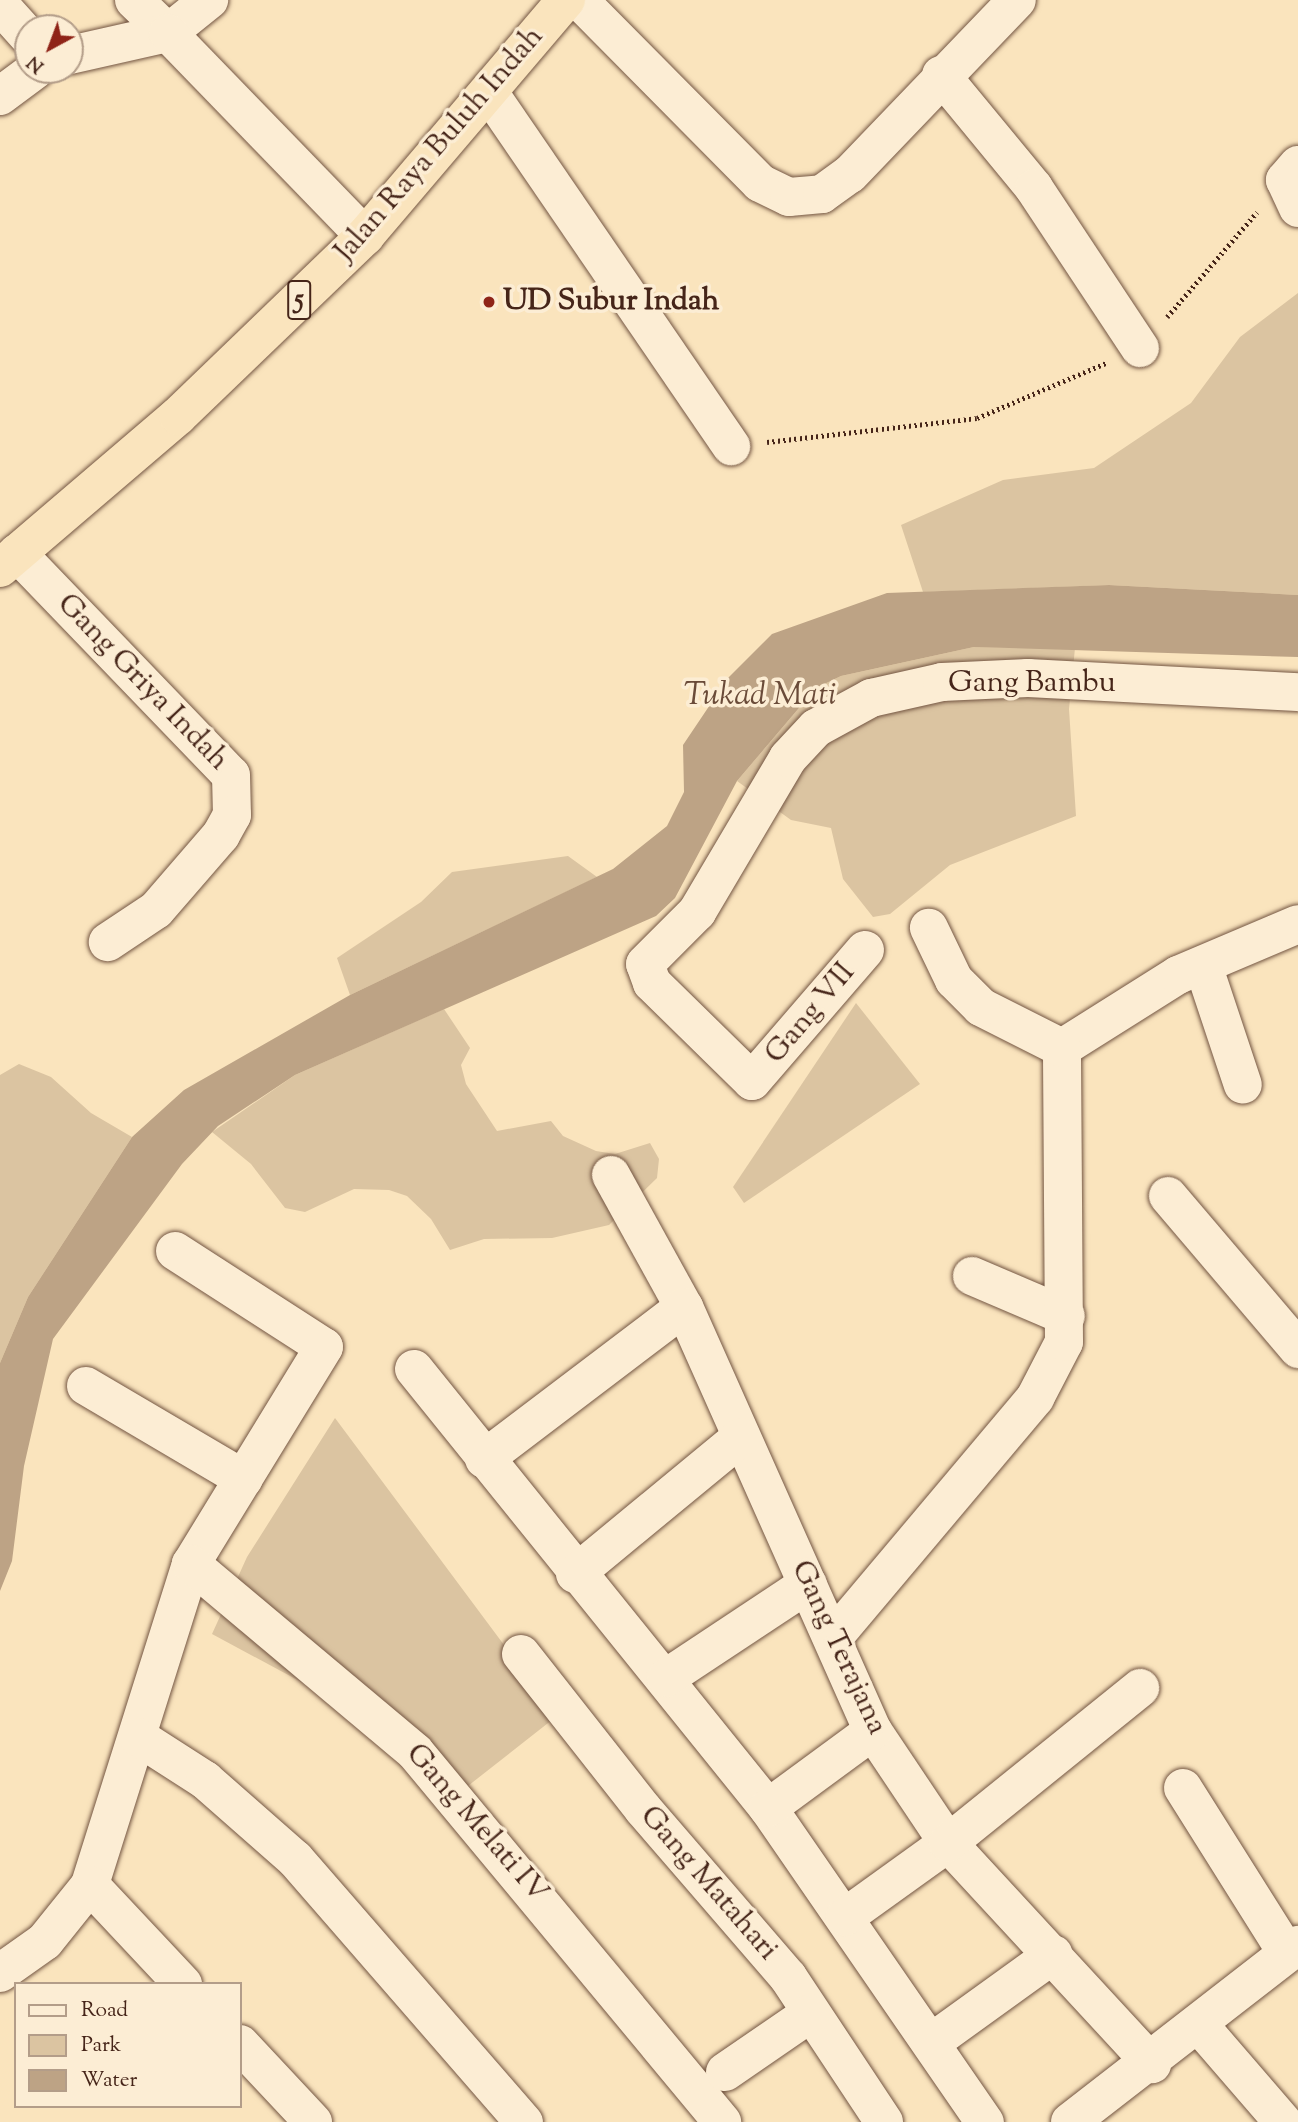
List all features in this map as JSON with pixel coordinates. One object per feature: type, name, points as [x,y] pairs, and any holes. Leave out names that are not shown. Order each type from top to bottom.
[{"type":"highway","name":"Jalan Raya Buluh Indah","points":[[9,560],[178,416],[365,236],[490,94],[566,0]]},
{"type":"street","points":[[134,0],[365,236]]},
{"type":"street","points":[[84,52],[168,33],[209,0]]},
{"type":"street","points":[[579,0],[760,183],[789,197],[822,194],[850,174],[941,75],[1017,0]]},
{"type":"street","points":[[0,5],[14,20]]},
{"type":"street","points":[[941,75],[1034,188],[1140,348]]},
{"type":"street","points":[[0,96],[17,84]]},
{"type":"street","points":[[490,94],[731,446]]},
{"type":"street","name":"Gang Griya Indah","points":[[9,560],[231,775],[232,815],[221,835],[156,910],[108,942]]},
{"type":"street","name":"Gang Bambu","points":[[645,964],[696,912],[788,758],[816,728],[871,698],[942,682],[1028,678],[1298,692]]},
{"type":"street","points":[[1062,1048],[1203,965],[1298,924]]},
{"type":"street","points":[[929,928],[954,980],[981,1007],[1062,1048]]},
{"type":"street","name":"Gang VII","points":[[645,964],[652,983],[752,1081],[865,950]]},
{"type":"street","points":[[1203,965],[1243,1086]]},
{"type":"street","points":[[833,1638],[1035,1398],[1055,1367],[1066,1316],[1062,1048]]},
{"type":"street","name":"Gang Terajana","points":[[611,1175],[684,1307],[873,1731],[948,1843],[1054,1954],[1152,2064]]},
{"type":"street","points":[[1168,1196],[1298,1349]]},
{"type":"street","points":[[0,1973],[46,1941],[90,1885],[191,1564],[324,1347],[175,1251]]},
{"type":"street","points":[[972,1276],[1066,1316]]},
{"type":"street","points":[[484,1459],[684,1307]]},
{"type":"street","points":[[414,1369],[575,1574],[666,1678],[768,1808],[985,2122]]},
{"type":"street","points":[[86,1386],[244,1479]]},
{"type":"street","points":[[575,1574],[741,1437]]},
{"type":"street","name":"Gang Melati IV","points":[[191,1564],[415,1752],[722,2122]]},
{"type":"street","points":[[666,1678],[808,1584]]},
{"type":"street","name":"Gang Matahari","points":[[521,1654],[811,2013],[884,2122]]},
{"type":"street","points":[[845,1917],[948,1843],[1140,1688]]},
{"type":"street","points":[[768,1808],[873,1731]]},
{"type":"street","points":[[138,1737],[205,1780],[295,1859],[524,2122]]},
{"type":"street","points":[[1070,2122],[1152,2064],[1293,1949],[1183,1788]]},
{"type":"street","points":[[90,1885],[181,1982]]},
{"type":"street","points":[[932,2042],[1054,1954]]},
{"type":"street","points":[[725,2072],[811,2013]]},
{"type":"street","points":[[1200,2025],[1283,2122]]},
{"type":"street","points":[[242,2046],[313,2122]]},
{"type":"path","points":[[731,446],[976,418],[1140,348],[1294,184]]},
{"type":"green space","points":[[1298,293],[1298,595],[1109,585],[923,592],[901,525],[1003,480],[1094,468],[1191,403],[1240,337]]},
{"type":"green space","points":[[974,647],[1075,648],[1069,709],[1076,816],[950,865],[890,914],[873,917],[843,879],[831,828],[791,820],[737,781],[816,688],[841,676]]},
{"type":"green space","points":[[568,856],[597,877],[350,995],[337,958],[421,902],[452,872]]},
{"type":"green space","points":[[856,1003],[920,1084],[744,1203],[733,1187]]},
{"type":"green space","points":[[444,1009],[470,1048],[461,1065],[466,1084],[497,1131],[551,1121],[563,1136],[596,1151],[615,1154],[650,1143],[659,1159],[657,1178],[609,1225],[552,1238],[484,1239],[450,1250],[431,1219],[407,1196],[389,1190],[354,1189],[305,1212],[285,1208],[251,1164],[212,1132],[295,1075]]},
{"type":"green space","points":[[19,1064],[51,1077],[91,1113],[132,1137],[28,1297],[0,1363],[0,1075]]},
{"type":"green space","points":[[335,1418],[557,1716],[445,1804],[342,1704],[212,1634],[247,1557]]},
{"type":"water","name":"Tukad Mati","points":[[1109,585],[1298,595],[1298,657],[974,647],[841,676],[816,688],[737,781],[675,898],[656,916],[295,1075],[218,1126],[182,1164],[53,1339],[24,1466],[12,1561],[0,1591],[0,1363],[28,1297],[132,1137],[184,1090],[350,995],[613,869],[667,826],[684,792],[683,745],[728,678],[772,634],[887,593]]},
{"type":"place","name":"UD Subur Indah","points":[[489,302]]}]
